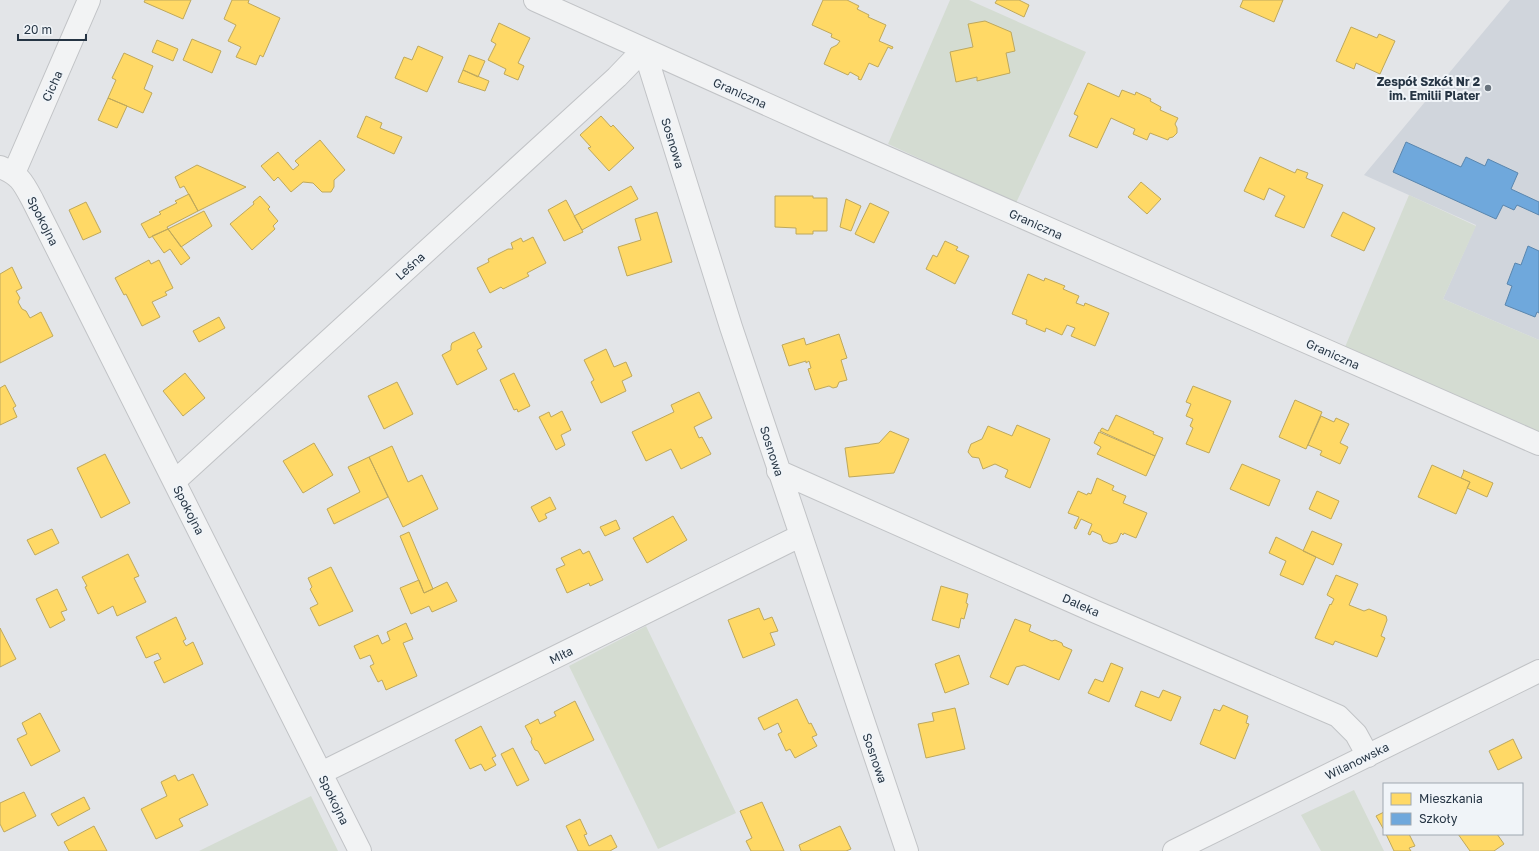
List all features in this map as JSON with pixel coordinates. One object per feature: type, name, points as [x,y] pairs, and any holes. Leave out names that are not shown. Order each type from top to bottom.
[{"type":"street","name":"Cicha","points":[[7,170],[89,0]]},
{"type":"street","name":"Graniczna","points":[[535,0],[824,130],[1539,444]]},
{"type":"street","name":"Sosnowa","points":[[644,49],[726,312],[906,851]]},
{"type":"street","name":"Leśna","points":[[175,481],[617,77],[644,49]]},
{"type":"street","name":"Spokojna","points":[[7,170],[24,184],[33,201],[360,851]]},
{"type":"street","name":"Daleka","points":[[778,471],[1096,612],[1338,716],[1356,734],[1368,756]]},
{"type":"street","name":"Miła","points":[[321,774],[800,536]]},
{"type":"street","name":"Wilanowska","points":[[1174,851],[1539,671]]},
{"type":"shaded area","points":[[950,0],[969,0],[1086,52],[1016,203],[888,144]]},
{"type":"shaded area","name":"Zespół Szkół Nr 2 im. Emilii Plater","points":[[1510,0],[1539,0],[1539,340],[1443,299],[1476,225],[1364,175]]},
{"type":"shaded area","points":[[1409,195],[1476,226],[1443,299],[1539,340],[1539,432],[1345,347]]},
{"type":"shaded area","points":[[646,626],[736,813],[658,849],[569,666]]},
{"type":"shaded area","points":[[1354,790],[1384,851],[1321,851],[1301,815]]},
{"type":"shaded area","points":[[311,796],[338,851],[199,851]]},
{"type":"building: Mieszkania","points":[[145,0],[191,0],[183,19],[144,2]]},
{"type":"building: Mieszkania","points":[[232,0],[249,0],[248,3],[280,18],[263,57],[260,55],[256,65],[236,57],[241,47],[228,41],[236,25],[224,19]]},
{"type":"building: Mieszkania","points":[[823,0],[847,0],[859,6],[857,9],[869,15],[868,17],[886,25],[879,41],[893,47],[892,49],[888,47],[878,67],[869,63],[861,80],[858,79],[859,77],[850,72],[848,75],[824,64],[831,48],[837,45],[840,41],[831,37],[832,34],[812,25]]},
{"type":"building: Mieszkania","points":[[997,0],[1019,0],[1029,5],[1024,17],[995,3]]},
{"type":"building: Mieszkania","points":[[1243,0],[1283,0],[1274,22],[1240,7]]},
{"type":"building: Mieszkania","points":[[985,21],[1011,32],[1015,51],[1006,53],[1010,73],[977,81],[977,77],[956,82],[950,52],[973,47],[968,24]]},
{"type":"building: Mieszkania","points":[[499,23],[530,38],[518,63],[524,66],[518,80],[504,74],[506,69],[488,60],[496,44],[491,41]]},
{"type":"building: Mieszkania","points":[[1351,27],[1377,38],[1379,34],[1395,41],[1380,74],[1356,63],[1354,69],[1336,61]]},
{"type":"building: Mieszkania","points":[[192,39],[221,51],[212,73],[183,60]]},
{"type":"building: Mieszkania","points":[[157,40],[178,49],[173,61],[152,52]]},
{"type":"building: Mieszkania","points":[[418,46],[443,57],[427,92],[395,78],[404,57],[412,60]]},
{"type":"building: Mieszkania","points":[[124,53],[153,66],[144,89],[152,93],[143,113],[108,98],[116,80],[112,78]]},
{"type":"building: Mieszkania","points":[[469,55],[485,61],[478,77],[463,70]]},
{"type":"building: Mieszkania","points":[[463,70],[489,81],[485,91],[458,82]]},
{"type":"building: Mieszkania","points":[[1088,83],[1119,97],[1122,90],[1135,95],[1136,92],[1151,99],[1150,101],[1161,107],[1160,110],[1178,118],[1175,124],[1177,133],[1168,140],[1150,133],[1147,140],[1133,134],[1135,129],[1111,118],[1097,148],[1069,136],[1078,116],[1074,114]]},
{"type":"building: Mieszkania","points":[[108,98],[127,106],[117,128],[98,120]]},
{"type":"building: Mieszkania","points":[[366,116],[382,123],[380,128],[402,137],[394,154],[357,137]]},
{"type":"building: Mieszkania","points":[[601,116],[611,127],[613,125],[634,148],[609,171],[588,148],[591,147],[580,135]]},
{"type":"building: Mieszkania","points":[[320,140],[345,170],[334,180],[334,187],[331,192],[322,192],[313,183],[303,182],[291,192],[278,177],[274,181],[261,166],[278,152],[293,170],[299,165],[295,161]]},
{"type":"building: Mieszkania","points":[[1260,157],[1295,173],[1297,169],[1308,173],[1306,178],[1323,185],[1304,228],[1275,216],[1285,196],[1269,188],[1264,200],[1244,191]]},
{"type":"building: Mieszkania","points":[[197,165],[246,187],[198,211],[184,186],[180,188],[175,177]]},
{"type":"building: Mieszkania","points":[[1141,182],[1161,199],[1147,214],[1128,197]]},
{"type":"building: Mieszkania","points":[[631,186],[638,199],[582,230],[574,216]]},
{"type":"building: Mieszkania","points":[[189,194],[198,211],[167,227],[168,229],[149,238],[141,224],[161,214],[159,212],[177,203],[175,201]]},
{"type":"building: Mieszkania","points":[[260,196],[270,207],[268,209],[278,221],[273,226],[275,229],[252,250],[230,224],[254,204],[253,202]]},
{"type":"building: Mieszkania","points":[[775,196],[813,196],[813,198],[827,198],[827,231],[813,231],[813,234],[796,234],[796,228],[775,227]]},
{"type":"building: Mieszkania","points":[[846,199],[861,206],[851,231],[840,227]]},
{"type":"building: Mieszkania","points":[[566,200],[583,232],[564,241],[548,210]]},
{"type":"building: Mieszkania","points":[[86,202],[101,232],[83,240],[69,210]]},
{"type":"building: Mieszkania","points":[[870,203],[889,212],[874,243],[855,234]]},
{"type":"building: Mieszkania","points":[[204,211],[212,226],[181,247],[168,229]]},
{"type":"building: Mieszkania","points":[[657,212],[672,262],[627,276],[618,247],[641,240],[635,219]]},
{"type":"building: Mieszkania","points":[[1343,212],[1375,228],[1364,251],[1331,236]]},
{"type":"building: Mieszkania","points":[[168,229],[190,258],[181,265],[170,249],[164,253],[152,236]]},
{"type":"building: Mieszkania","points":[[533,237],[546,263],[527,273],[529,276],[503,289],[501,287],[490,293],[477,268],[489,262],[488,259],[508,249],[513,249],[511,243],[521,238],[523,242]]},
{"type":"building: Mieszkania","points":[[945,241],[958,247],[956,250],[969,256],[955,284],[926,269],[933,255],[937,257]]},
{"type":"building: Mieszkania","points":[[149,260],[151,264],[159,260],[173,288],[165,292],[167,295],[152,302],[160,317],[142,326],[126,294],[124,295],[115,278]]},
{"type":"building: Mieszkania","points":[[12,267],[22,288],[16,291],[20,298],[18,302],[22,309],[26,311],[30,318],[41,312],[53,336],[0,363],[0,274]]},
{"type":"building: Mieszkania","points":[[1028,274],[1044,281],[1045,278],[1065,286],[1063,289],[1079,296],[1076,303],[1084,306],[1085,303],[1109,313],[1095,346],[1071,336],[1075,328],[1067,325],[1062,335],[1046,328],[1045,332],[1026,324],[1027,320],[1012,314]]},
{"type":"building: Mieszkania","points":[[219,317],[225,328],[199,342],[193,331]]},
{"type":"building: Mieszkania","points":[[474,332],[482,347],[477,350],[487,369],[457,385],[442,355],[451,350],[452,343]]},
{"type":"building: Mieszkania","points":[[839,334],[847,358],[841,360],[847,380],[839,382],[837,387],[833,388],[829,386],[815,390],[808,369],[811,368],[809,361],[806,363],[806,361],[789,366],[782,345],[804,338],[806,345]]},
{"type":"building: Mieszkania","points":[[606,349],[614,367],[626,362],[632,376],[622,381],[626,391],[601,403],[591,382],[594,380],[584,360]]},
{"type":"building: Mieszkania","points":[[185,373],[205,398],[183,416],[163,391]]},
{"type":"building: Mieszkania","points":[[514,373],[530,406],[518,412],[517,409],[514,410],[500,380]]},
{"type":"building: Mieszkania","points":[[397,382],[413,414],[384,429],[368,396]]},
{"type":"building: Mieszkania","points":[[5,385],[16,406],[13,408],[17,417],[0,425],[0,388]]},
{"type":"building: Mieszkania","points":[[1193,386],[1231,401],[1209,453],[1186,444],[1193,428],[1190,426],[1193,419],[1186,416],[1191,404],[1186,402]]},
{"type":"building: Mieszkania","points":[[699,392],[712,418],[694,427],[699,438],[702,437],[711,454],[681,469],[671,449],[646,461],[632,432],[674,412],[671,405]]},
{"type":"building: Mieszkania","points":[[1295,400],[1322,412],[1306,449],[1279,437]]},
{"type":"building: Mieszkania","points":[[562,411],[571,430],[561,435],[565,445],[556,450],[539,417],[549,412],[551,417]]},
{"type":"building: Mieszkania","points":[[1116,415],[1154,432],[1153,434],[1163,438],[1155,456],[1100,431],[1102,428],[1108,431]]},
{"type":"building: Mieszkania","points":[[1321,416],[1334,422],[1336,418],[1349,424],[1340,443],[1348,447],[1340,464],[1320,455],[1322,451],[1308,445]]},
{"type":"building: Mieszkania","points":[[1017,425],[1050,439],[1030,488],[1005,477],[1008,470],[995,464],[983,469],[979,458],[972,457],[968,452],[971,444],[982,439],[988,426],[1012,436]]},
{"type":"building: Mieszkania","points":[[890,431],[909,439],[894,473],[849,477],[845,448],[879,443]]},
{"type":"building: Mieszkania","points":[[1099,432],[1155,456],[1146,476],[1097,454],[1101,447],[1094,443]]},
{"type":"building: Mieszkania","points":[[314,443],[333,475],[303,493],[283,461]]},
{"type":"building: Mieszkania","points":[[392,446],[408,482],[422,475],[438,509],[403,527],[369,457]]},
{"type":"building: Mieszkania","points":[[105,454],[130,503],[101,518],[77,468]]},
{"type":"building: Mieszkania","points":[[369,457],[388,497],[334,524],[327,509],[360,492],[348,467]]},
{"type":"building: Mieszkania","points":[[1242,464],[1280,480],[1269,506],[1230,489]]},
{"type":"building: Mieszkania","points":[[1432,465],[1470,482],[1456,514],[1418,497]]},
{"type":"building: Mieszkania","points":[[1463,470],[1493,483],[1487,497],[1467,488],[1470,482],[1461,478],[1464,471]]},
{"type":"building: Mieszkania","points":[[1097,478],[1114,486],[1112,490],[1126,496],[1123,503],[1147,513],[1136,538],[1124,533],[1123,535],[1121,533],[1117,542],[1110,544],[1103,541],[1101,535],[1092,531],[1090,535],[1088,534],[1092,524],[1081,519],[1076,529],[1074,528],[1079,517],[1068,513],[1078,491],[1087,495],[1088,493],[1091,494]]},
{"type":"building: Mieszkania","points":[[1317,491],[1339,501],[1331,519],[1309,509]]},
{"type":"building: Mieszkania","points":[[550,497],[556,509],[545,514],[547,518],[539,522],[531,507]]},
{"type":"building: Mieszkania","points":[[673,516],[687,540],[647,563],[633,538]]},
{"type":"building: Mieszkania","points":[[616,520],[620,529],[605,536],[600,527]]},
{"type":"building: Mieszkania","points":[[52,529],[59,543],[35,555],[27,540]]},
{"type":"building: Mieszkania","points":[[1312,531],[1342,544],[1333,565],[1303,551]]},
{"type":"building: Mieszkania","points":[[409,532],[433,589],[424,593],[400,536]]},
{"type":"building: Mieszkania","points":[[1276,537],[1316,557],[1303,585],[1280,575],[1286,561],[1269,553]]},
{"type":"building: Mieszkania","points":[[580,549],[583,554],[589,551],[603,580],[590,586],[589,583],[567,593],[556,569],[565,565],[561,558]]},
{"type":"building: Mieszkania","points":[[128,554],[139,576],[134,578],[146,602],[117,616],[113,606],[98,614],[85,587],[87,586],[82,577]]},
{"type":"building: Mieszkania","points":[[331,567],[353,611],[319,626],[310,608],[318,604],[310,589],[312,587],[308,578]]},
{"type":"building: Mieszkania","points":[[1336,575],[1358,584],[1349,605],[1364,611],[1369,609],[1386,616],[1387,620],[1381,636],[1385,638],[1377,657],[1335,641],[1333,645],[1315,638],[1330,604],[1331,605],[1334,599],[1327,595]]},
{"type":"building: Mieszkania","points":[[419,580],[424,593],[447,582],[457,601],[432,612],[429,606],[411,614],[400,588]]},
{"type":"building: Mieszkania","points":[[941,586],[968,594],[966,603],[968,604],[964,619],[961,618],[959,628],[932,620]]},
{"type":"building: Mieszkania","points":[[57,589],[67,610],[61,612],[65,620],[50,628],[36,599]]},
{"type":"building: Mieszkania","points":[[759,608],[764,620],[772,617],[778,631],[770,633],[775,645],[743,658],[728,620]]},
{"type":"building: Mieszkania","points":[[176,617],[186,639],[183,641],[186,646],[193,642],[203,664],[164,683],[154,662],[161,659],[158,653],[146,658],[136,637]]},
{"type":"building: Mieszkania","points":[[1015,619],[1031,625],[1029,631],[1052,641],[1055,640],[1062,643],[1063,646],[1072,650],[1059,680],[1024,665],[1016,667],[1008,685],[990,677]]},
{"type":"building: Mieszkania","points":[[406,623],[413,639],[403,643],[417,676],[386,690],[382,680],[378,682],[370,666],[374,664],[370,655],[360,659],[354,646],[378,635],[382,644],[390,640],[387,632]]},
{"type":"building: Mieszkania","points":[[0,628],[16,659],[0,667]]},
{"type":"building: Mieszkania","points":[[959,655],[969,684],[945,693],[935,664]]},
{"type":"building: Mieszkania","points":[[1111,663],[1123,668],[1109,702],[1088,693],[1095,679],[1103,682]]},
{"type":"building: Mieszkania","points":[[1163,690],[1181,697],[1171,721],[1135,706],[1141,691],[1159,698]]},
{"type":"building: Mieszkania","points":[[797,699],[809,724],[811,723],[817,735],[812,737],[817,746],[795,758],[790,749],[786,751],[778,734],[782,732],[778,723],[764,730],[758,718]]},
{"type":"building: Mieszkania","points":[[575,701],[594,740],[545,764],[538,751],[535,750],[531,742],[532,739],[525,726],[538,719],[540,724],[556,716],[554,712]]},
{"type":"building: Mieszkania","points":[[1223,705],[1248,716],[1246,723],[1249,724],[1235,759],[1200,744],[1214,709],[1220,711]]},
{"type":"building: Mieszkania","points":[[955,708],[965,749],[926,758],[918,724],[934,721],[932,713]]},
{"type":"building: Mieszkania","points":[[40,713],[60,751],[31,766],[17,739],[27,734],[22,723]]},
{"type":"building: Mieszkania","points":[[481,726],[496,756],[492,758],[496,765],[485,771],[481,764],[470,769],[455,740]]},
{"type":"building: Mieszkania","points":[[1513,739],[1522,758],[1498,770],[1489,751]]},
{"type":"building: Mieszkania","points":[[513,748],[529,780],[517,786],[501,754]]},
{"type":"building: Mieszkania","points":[[193,774],[208,805],[179,819],[183,826],[156,839],[141,809],[167,796],[161,782],[175,775],[178,781]]},
{"type":"building: Mieszkania","points":[[24,792],[36,816],[4,832],[0,824],[0,803]]},
{"type":"building: Mieszkania","points":[[84,797],[90,809],[58,826],[51,814]]},
{"type":"building: Mieszkania","points":[[762,802],[784,851],[751,851],[746,841],[752,838],[740,811]]},
{"type":"building: Mieszkania","points":[[1383,812],[1383,828],[1376,816]]},
{"type":"building: Mieszkania","points":[[580,819],[587,834],[584,835],[589,846],[611,835],[617,847],[610,851],[578,851],[566,826]]},
{"type":"building: Mieszkania","points":[[94,826],[107,851],[69,851],[64,842]]},
{"type":"building: Mieszkania","points":[[840,826],[851,849],[846,851],[801,851],[799,845]]},
{"type":"building: Mieszkania","points":[[1386,835],[1410,835],[1415,846],[1409,848],[1411,851],[1394,851]]},
{"type":"building: Mieszkania","points":[[1459,835],[1498,835],[1504,844],[1494,851],[1470,851]]},
{"type":"building: Szkoły","points":[[1406,142],[1461,167],[1466,157],[1485,166],[1488,159],[1518,173],[1511,189],[1539,202],[1539,215],[1517,205],[1514,210],[1503,205],[1496,219],[1393,172]]},
{"type":"building: Szkoły","points":[[1528,246],[1539,251],[1539,313],[1537,312],[1535,317],[1505,305],[1512,286],[1507,284],[1515,263],[1521,265]]},
{"type":"place","name":"Zespół Szkół Nr 2 im. Emilii Plater","points":[[1488,88]]}]
